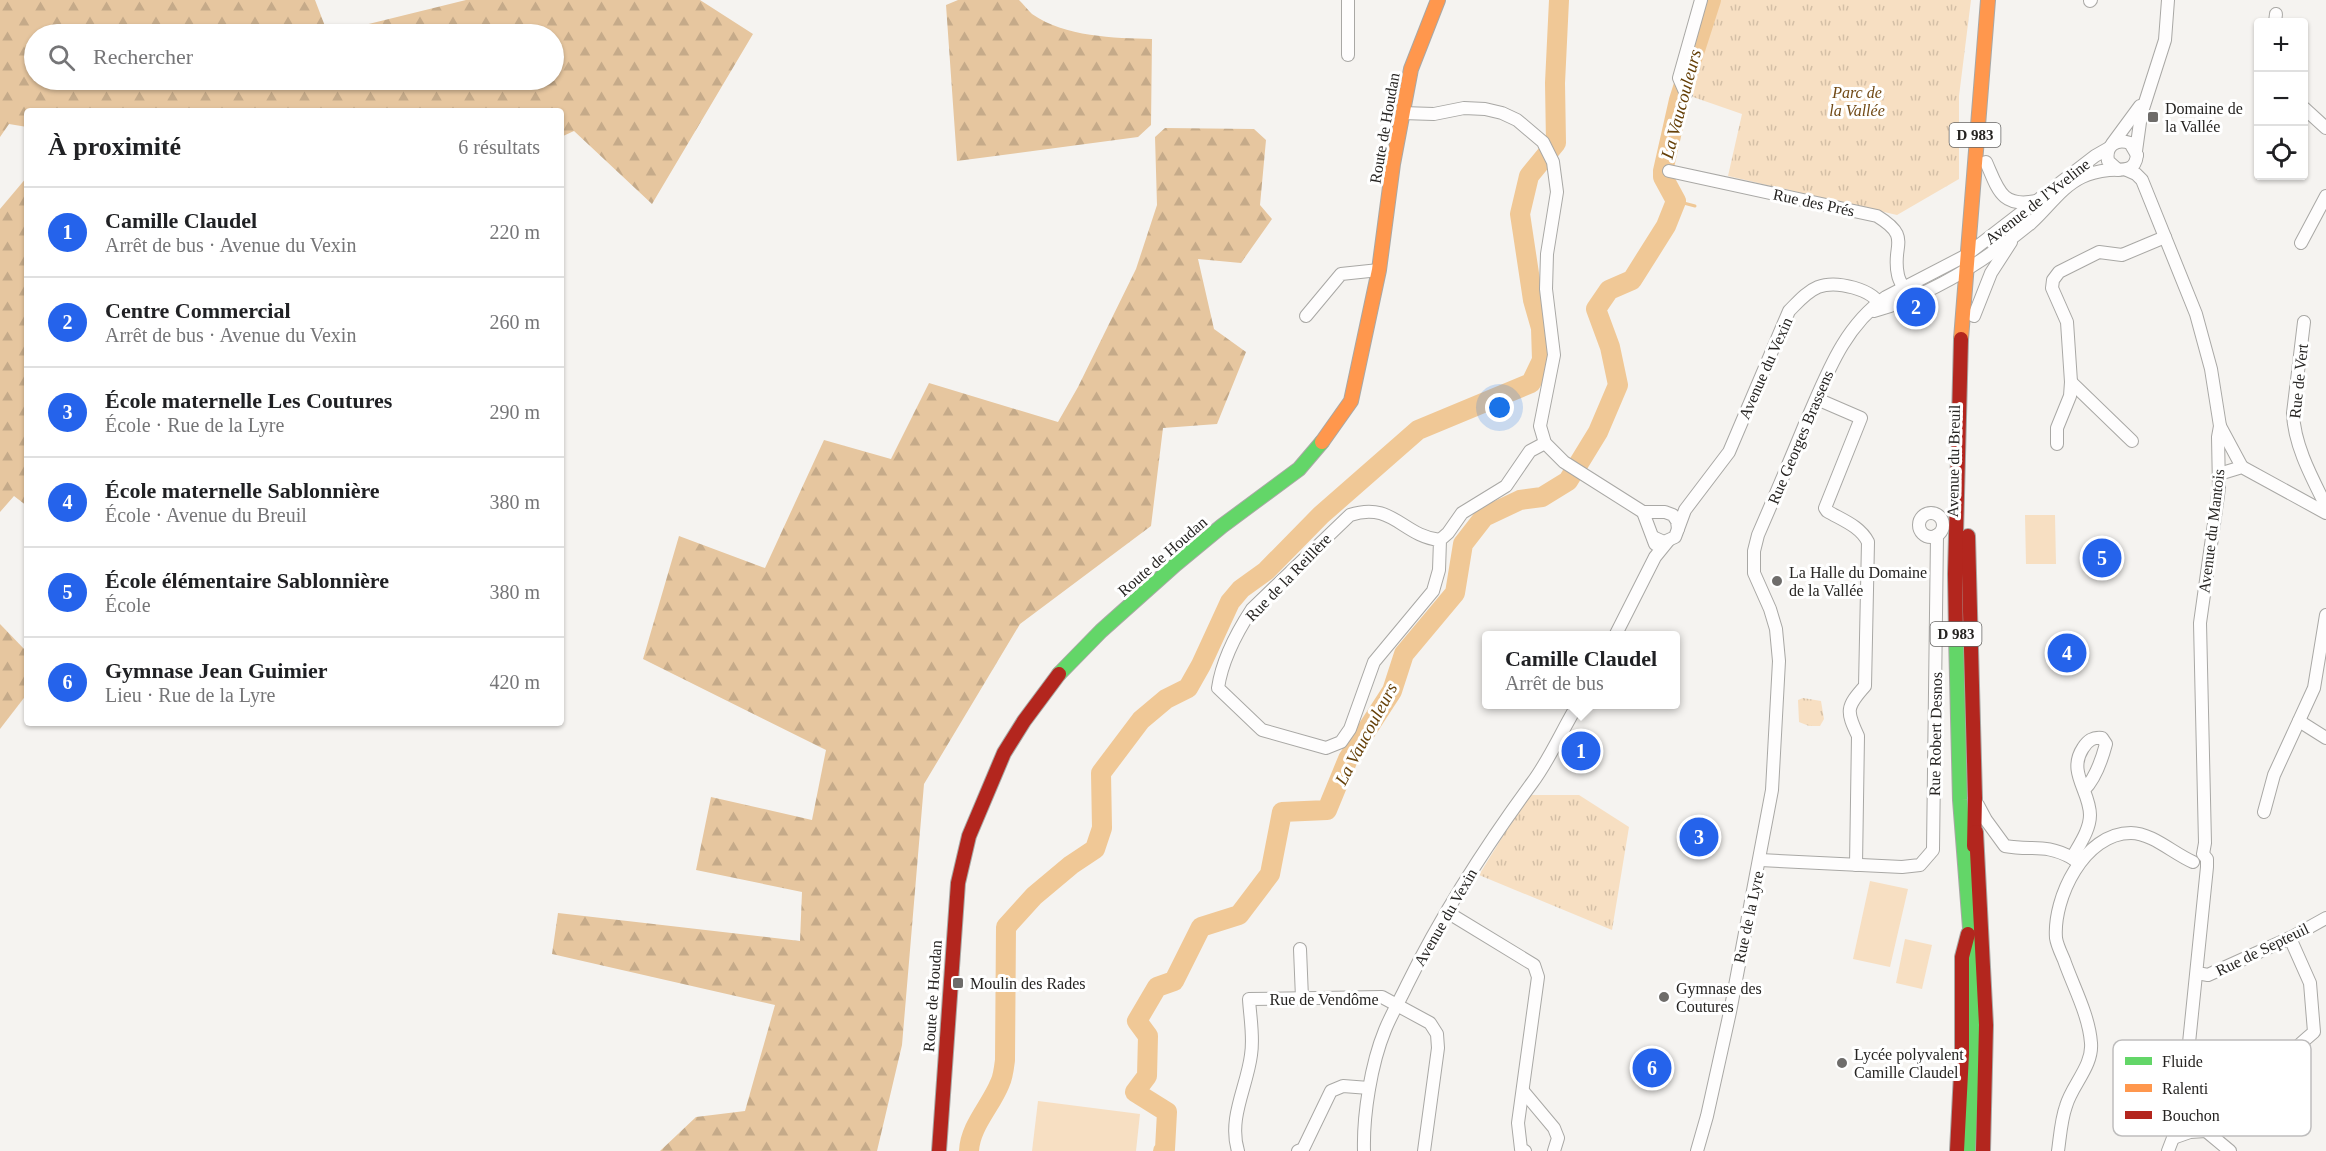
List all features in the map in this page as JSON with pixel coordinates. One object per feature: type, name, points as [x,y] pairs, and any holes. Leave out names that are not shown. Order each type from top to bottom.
[{"type":"main road","name":"Route de Houdan","points":[[939,1151],[958,883],[969,836],[1004,753],[1024,721],[1060,673],[1101,631],[1222,526],[1299,469],[1332,432],[1351,401],[1379,270],[1393,164],[1411,69],[1438,0]]},
{"type":"main road","name":"D 983","points":[[1962,296],[1964,271],[1971,259],[1988,0]]},
{"type":"main road","name":"Avenue du Breuil","points":[[1968,1151],[1973,1047],[1971,924],[1975,798],[1968,504],[1974,316],[1971,259],[1979,246],[2001,0]]},
{"type":"main road","name":"Avenue du Breuil","points":[[1962,296],[1955,574],[1960,809],[1971,924]]},
{"type":"main road","points":[[1975,798],[1986,1024],[1983,1151]]},
{"type":"main road","points":[[1957,1151],[1962,1054],[1962,957],[1971,924]]},
{"type":"street","points":[[1348,0],[1348,56]]},
{"type":"street","points":[[1686,94],[1679,78],[1701,0]]},
{"type":"street","name":"Avenue de l'Yveline","points":[[2137,153],[2140,122],[2165,40],[2168,0]]},
{"type":"street","name":"Avenue de l'Yveline","points":[[1979,246],[2111,146],[2150,89]]},
{"type":"street","points":[[1402,113],[1434,114],[1464,108],[1502,113],[1517,120],[1543,142],[1553,162],[1557,192],[1547,254],[1546,289],[1554,355],[1540,426],[1545,443],[1564,462],[1642,512],[1665,512],[1671,514],[1677,521],[1678,529],[1675,537],[1668,541],[1655,557],[1618,631]]},
{"type":"street","points":[[2308,112],[2326,128]]},
{"type":"street","points":[[2126,141],[2137,153],[2134,164],[2122,170],[2110,165],[2108,161],[2111,146],[2126,141]]},
{"type":"street","name":"Avenue du Mantois","points":[[2137,153],[2144,185]]},
{"type":"street","points":[[1986,162],[1995,185],[2004,197],[2020,204],[2037,201]]},
{"type":"street","name":"Avenue de l'Yveline","points":[[1971,259],[2020,231],[2076,180],[2096,173],[2122,170]]},
{"type":"street","name":"Avenue du Mantois","points":[[2122,170],[2140,177],[2196,314],[2211,369],[2220,426],[2219,474],[2200,623],[2205,843],[2198,858],[2207,859],[2190,1040]]},
{"type":"street","name":"Rue des Prés","points":[[1669,171],[1876,216],[1896,231],[1900,243],[1898,276],[1906,293]]},
{"type":"street","points":[[2301,243],[2326,196]]},
{"type":"street","points":[[1974,316],[1991,273],[2020,231]]},
{"type":"street","points":[[2057,444],[2057,428],[2070,396],[2071,382],[2067,322],[2052,288],[2053,280],[2059,273],[2099,252],[2122,255],[2165,237]]},
{"type":"street","points":[[1877,307],[1971,259]]},
{"type":"street","points":[[1306,316],[1341,274],[1379,270]]},
{"type":"street","points":[[1906,293],[1941,285],[1964,271]]},
{"type":"street","name":"Avenue du Vexin","points":[[1678,529],[1685,510],[1730,452],[1789,311],[1803,295],[1820,286],[1839,284],[1859,290],[1877,307]]},
{"type":"street","points":[[1941,285],[1962,296]]},
{"type":"street","name":"Rue Georges Brassens","points":[[1754,573],[1754,551],[1758,536],[1830,364],[1848,335],[1877,307]]},
{"type":"street","name":"Rue de Vert","points":[[2304,322],[2293,413],[2294,428],[2314,482],[2326,506]]},
{"type":"street","points":[[2071,382],[2132,441]]},
{"type":"street","points":[[1816,399],[1861,418],[1825,508],[1864,535],[1868,542],[1865,686],[1852,700],[1849,717],[1858,735],[1856,865]]},
{"type":"street","points":[[2220,426],[2242,466],[2326,513]]},
{"type":"street","points":[[1440,540],[1462,513],[1506,486],[1530,452],[1545,443]]},
{"type":"street","points":[[2219,474],[2242,466]]},
{"type":"street","name":"Rue de la Reillère","points":[[1364,510],[1381,512],[1428,538],[1440,540],[1439,570],[1433,591],[1374,662],[1350,729],[1341,742],[1326,748],[1262,730],[1218,688],[1221,671],[1242,624],[1252,609],[1350,515],[1364,510]]},
{"type":"street","points":[[1671,514],[1685,510]]},
{"type":"street","points":[[1642,512],[1651,532],[1660,541],[1668,541]]},
{"type":"street","points":[[1655,557],[1651,519],[1657,513]]},
{"type":"street","name":"Rue Robert Desnos","points":[[1760,860],[1902,867],[1920,865],[1933,850],[1937,535]]},
{"type":"street","name":"Rue de la Lyre","points":[[1697,1151],[1730,1012],[1772,790],[1779,661],[1776,629],[1754,573]]},
{"type":"street","points":[[2264,812],[2274,775],[2314,688],[2326,615]]},
{"type":"street","name":"Avenue du Vexin","points":[[1364,1151],[1369,1088],[1384,1031],[1422,954],[1482,854],[1532,783],[1576,709]]},
{"type":"street","points":[[2299,721],[2326,738]]},
{"type":"street","points":[[2058,1151],[2066,1106],[2086,1065],[2091,1044],[2087,1022],[2056,940],[2058,909],[2088,826],[2090,814],[2084,790]]},
{"type":"street","points":[[1975,798],[1986,820],[2005,846],[2052,848],[2075,860]]},
{"type":"street","points":[[2075,860],[2111,837],[2132,833],[2152,838],[2177,855],[2198,858]]},
{"type":"street","points":[[1447,912],[1534,965],[1538,977],[1518,1135],[1521,1149],[1524,1151]]},
{"type":"street","name":"Rue de Septeuil","points":[[2197,973],[2208,975],[2290,938],[2326,918]]},
{"type":"street","points":[[2290,938],[2310,983],[2314,1032],[2305,1040]]},
{"type":"street","points":[[1300,949],[1302,998]]},
{"type":"street","name":"Rue de Vendôme","points":[[1238,1151],[1236,1145],[1237,1106],[1252,1054],[1249,999],[1382,997],[1430,1023],[1437,1034],[1438,1048],[1424,1151]]},
{"type":"street","points":[[1298,1151],[1303,1149],[1331,1090],[1343,1086],[1369,1088]]},
{"type":"street","points":[[1523,1091],[1554,1128],[1558,1138],[1554,1151]]},
{"type":"street","points":[[2168,1151],[2173,1138],[2179,1136]]},
{"type":"street","name":"Avenue du Mantois","points":[[2212,1136],[2230,1151]]},
{"type":"green space","points":[[0,0],[315,0],[324,24],[24,24],[24,90],[564,90],[564,24],[369,24],[466,0],[700,0],[753,34],[652,204],[574,131],[564,136],[564,108],[24,108],[24,126],[9,124],[0,137]]},
{"type":"green space","points":[[958,0],[1019,0],[1032,14],[1045,22],[1074,32],[1152,39],[1151,125],[1138,137],[957,161],[946,5]]},
{"type":"green space","name":"Parc de la Vallée","points":[[1717,0],[1971,0],[1959,96],[1959,179],[1897,215],[1728,176],[1742,114],[1693,97],[1690,79]]},
{"type":"green space","points":[[1165,128],[1254,129],[1266,140],[1260,205],[1272,219],[1241,263],[1198,259],[1214,329],[1246,352],[1217,424],[1163,428],[1151,526],[1020,624],[924,784],[902,1045],[877,1151],[660,1151],[696,1117],[745,1111],[775,1005],[552,954],[558,913],[800,941],[802,892],[696,870],[711,797],[812,820],[826,750],[643,659],[679,536],[765,568],[824,440],[891,459],[929,383],[1058,422],[1078,387],[1136,269],[1157,205],[1155,137]]},
{"type":"green space","points":[[24,181],[24,504],[14,496],[0,512],[0,209]]},
{"type":"green space","points":[[2025,515],[2055,515],[2056,564],[2026,564]]},
{"type":"green space","points":[[0,624],[24,649],[24,698],[0,729]]},
{"type":"green space","points":[[1803,698],[1821,701],[1824,719],[1820,726],[1809,726],[1799,722],[1798,700]]},
{"type":"green space","points":[[1528,795],[1579,795],[1629,827],[1612,930],[1479,875]]},
{"type":"green space","points":[[1870,881],[1908,889],[1890,967],[1853,959]]},
{"type":"green space","points":[[1905,939],[1932,945],[1922,989],[1896,983]]},
{"type":"green space","points":[[1038,1101],[1140,1114],[1136,1151],[1032,1151]]},
{"type":"waterway","name":"La Vaucouleurs","points":[[969,1151],[973,1133],[996,1092],[1004,1069],[1006,927],[1034,896],[1071,865],[1095,849],[1102,828],[1101,773],[1141,720],[1166,699],[1188,688],[1230,602],[1241,589],[1266,571],[1321,515],[1418,430],[1531,383],[1542,360],[1541,328],[1533,300],[1520,214],[1529,176],[1556,143],[1555,83],[1559,0]]},
{"type":"waterway","name":"La Vaucouleurs","points":[[1163,1151],[1167,1112],[1135,1092],[1147,1076],[1148,1036],[1137,1021],[1157,987],[1174,981],[1201,927],[1239,915],[1270,874],[1282,812],[1327,810],[1348,759],[1392,691],[1404,654],[1455,593],[1463,544],[1484,517],[1520,500],[1542,497],[1568,481],[1598,432],[1618,385],[1610,347],[1596,309],[1609,290],[1632,280],[1666,226],[1676,201],[1663,177],[1663,171],[1679,100],[1711,0]]},
{"type":"waterway","points":[[1676,201],[1695,206]]},
{"type":"traffic: fast","points":[[1059,674],[1101,631],[1176,564],[1222,526],[1299,469],[1322,442]]},
{"type":"traffic: fast","points":[[1956,636],[1960,800],[1972,954],[1973,1047],[1968,1151]]},
{"type":"traffic: slow","points":[[1322,442],[1351,401],[1379,270],[1393,164],[1411,69],[1438,0]]},
{"type":"traffic: slow","points":[[1961,339],[1988,0]]},
{"type":"traffic: jam","points":[[1956,636],[1955,574],[1961,339]]},
{"type":"traffic: jam","points":[[1968,536],[1975,798],[1974,846]]},
{"type":"traffic: jam","points":[[939,1151],[958,883],[969,836],[1004,753],[1024,721],[1059,674]]},
{"type":"traffic: jam","points":[[1976,832],[1986,1025],[1983,1151]]},
{"type":"traffic: jam","points":[[1957,1151],[1962,1054],[1962,957],[1968,934]]},
{"type":"place","name":"Domaine de la Vallée","points":[[2153,117]]},
{"type":"place","name":"Centre Commercial","points":[[1916,307]]},
{"type":"place","name":"École élémentaire Sablonnière","points":[[2102,558]]},
{"type":"place","name":"La Halle du Domaine de la Vallée","points":[[1777,581]]},
{"type":"place","name":"École maternelle Sablonnière","points":[[2067,653]]},
{"type":"place","name":"Camille Claudel","points":[[1581,751]]},
{"type":"place","name":"École maternelle Les Coutures","points":[[1699,837]]},
{"type":"place","name":"Moulin des Rades","points":[[958,983]]},
{"type":"place","name":"Gymnase des Coutures","points":[[1664,997]]},
{"type":"place","name":"Lycée polyvalent Camille Claudel","points":[[1842,1063]]},
{"type":"place","name":"Gymnase Jean Guimier","points":[[1652,1068]]}]
